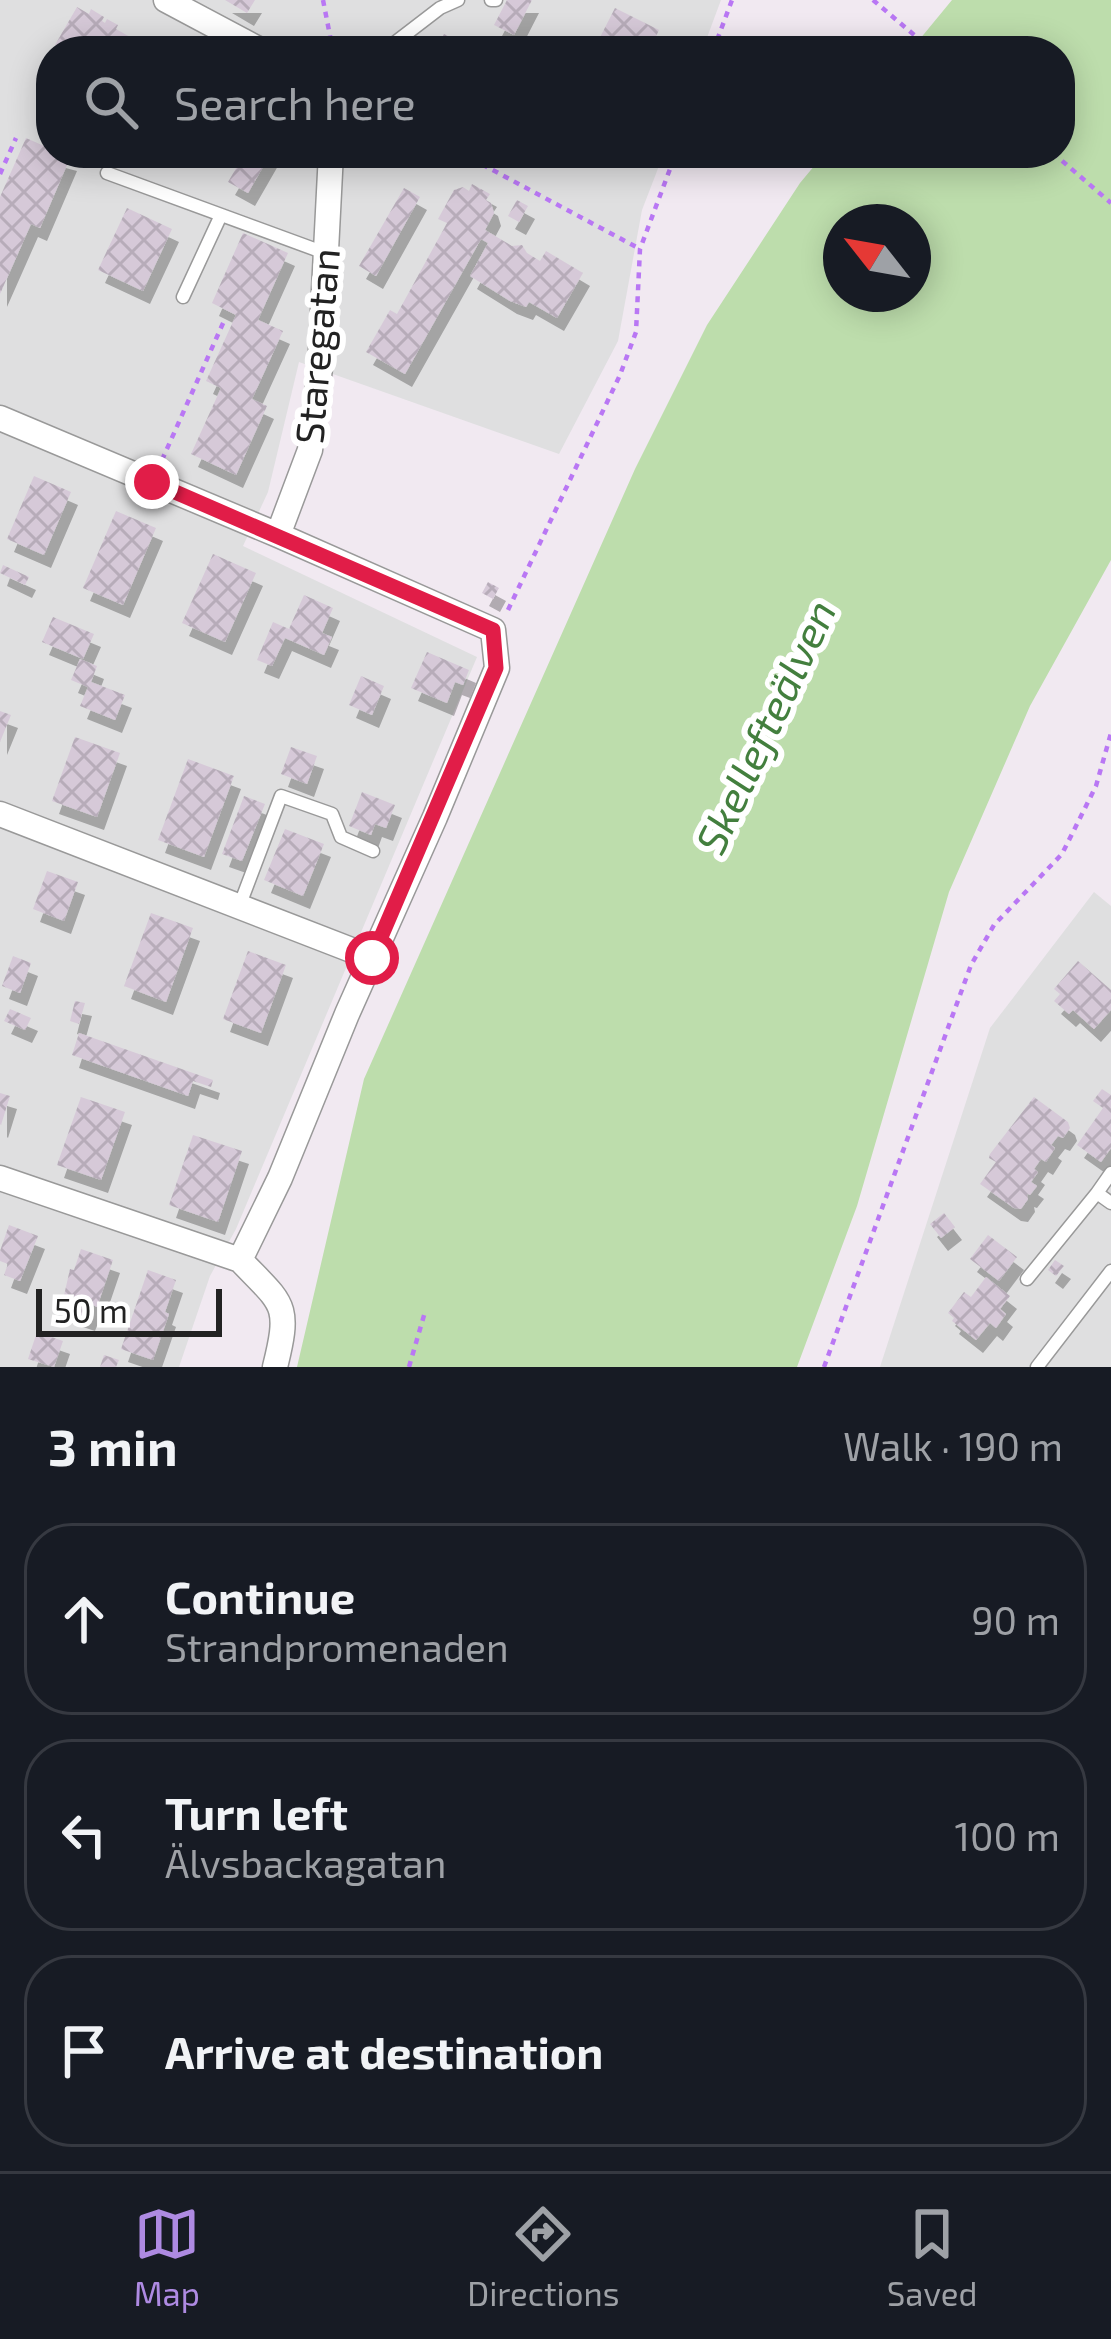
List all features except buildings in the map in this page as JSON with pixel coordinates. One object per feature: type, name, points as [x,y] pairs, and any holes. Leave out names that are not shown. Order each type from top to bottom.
[{"type":"street","points":[[166,0],[234,36]]},
{"type":"street","name":"Staregatan","points":[[278,535],[310,450],[320,368],[330,168]]},
{"type":"street","points":[[0,418],[493,630],[496,668],[280,1178],[240,1260]]},
{"type":"street","points":[[0,814],[372,958]]},
{"type":"street","points":[[0,1178],[240,1260],[281,1303],[284,1332],[275,1367]]},
{"type":"lane","points":[[404,36],[458,0]]},
{"type":"lane","points":[[107,173],[326,253]]},
{"type":"lane","points":[[182,297],[221,215]]},
{"type":"lane","points":[[239,908],[281,796],[332,814],[341,837],[373,850]]},
{"type":"lane","points":[[1027,1280],[1111,1173]]},
{"type":"lane","points":[[1097,1193],[1111,1203]]},
{"type":"lane","points":[[1037,1367],[1111,1271]]},
{"type":"path","points":[[322,0],[330,36]]},
{"type":"path","points":[[719,36],[732,0]]},
{"type":"path","points":[[873,0],[916,36]]},
{"type":"path","points":[[0,174],[16,138]]},
{"type":"path","points":[[489,168],[640,249]]},
{"type":"path","points":[[1071,168],[1111,202]]},
{"type":"path","points":[[152,482],[224,321]]},
{"type":"path","points":[[824,1367],[971,965],[994,925],[1062,854],[1096,786],[1111,733]]},
{"type":"path","points":[[409,1367],[425,1312]]},
{"type":"shaded area","points":[[0,0],[721,0],[708,36],[36,36],[36,168],[658,168],[642,210],[618,341],[559,454],[299,362],[268,492],[243,546],[477,657],[236,1229],[210,1276],[179,1367],[0,1367]]},
{"type":"shaded area","points":[[1094,892],[1111,906],[1111,1367],[880,1367],[990,1028]]},
{"type":"water","name":"Skellefteälven","points":[[952,0],[1111,0],[1111,560],[1030,706],[949,892],[857,1206],[797,1367],[297,1367],[364,1079],[635,469],[707,325],[812,168],[1075,168],[1075,36],[922,36]]},
{"type":"route","points":[[152,482],[493,630],[496,668],[372,958]]}]
